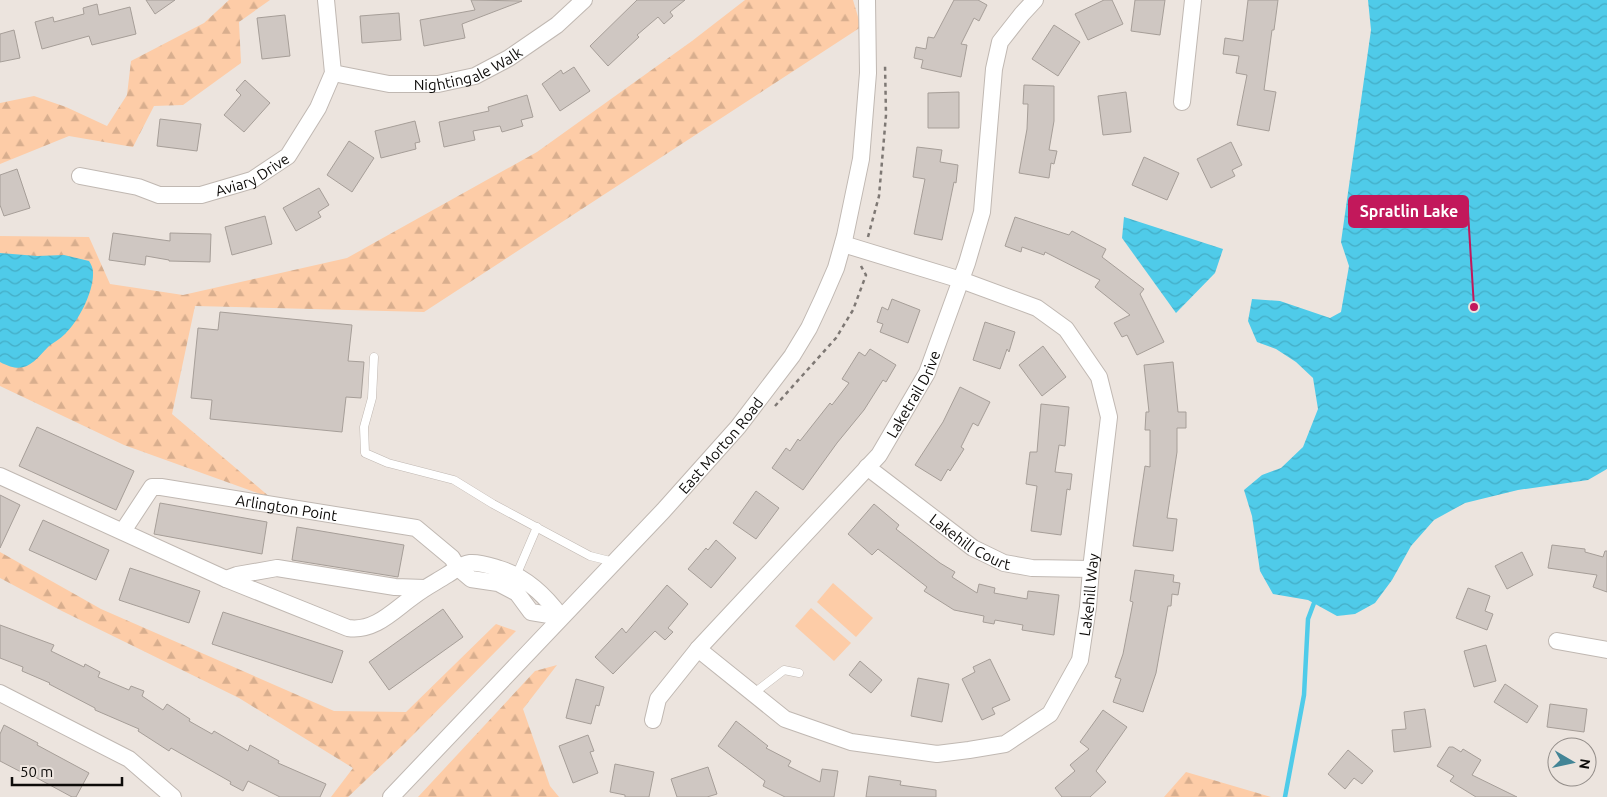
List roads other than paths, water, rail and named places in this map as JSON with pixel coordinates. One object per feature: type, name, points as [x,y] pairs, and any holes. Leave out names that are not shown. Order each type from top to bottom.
[{"type":"street","name":"Aviary Drive","points":[[80,176],[138,187],[159,194],[201,195],[252,180],[288,156],[318,108],[333,73],[326,0]]},
{"type":"street","name":"Nightingale Walk","points":[[333,73],[389,84],[438,84],[475,76],[509,58],[549,30],[584,0]]},
{"type":"street","name":"East Morton Road","points":[[391,797],[614,562],[738,427],[792,356],[809,328],[836,268],[861,159],[868,73],[867,0]]},
{"type":"street","name":"Laketrail Drive","points":[[653,720],[658,699],[698,649],[879,455],[927,373],[961,280],[982,212],[994,68],[1000,42],[1035,0]]},
{"type":"street","points":[[1182,102],[1193,0]]},
{"type":"street","name":"Lakehill Way","points":[[698,649],[785,719],[851,742],[937,754],[1005,744],[1050,714],[1080,660],[1088,607],[1108,417],[1099,377],[1066,329],[1037,308],[961,280],[843,244]]},
{"type":"street","name":"Lakehill Court","points":[[867,467],[973,548],[1004,563],[1032,568],[1091,569]]},
{"type":"street","points":[[0,476],[226,578],[348,628],[365,628],[373,625],[401,608],[424,588],[467,563],[478,563],[510,572],[513,582],[528,583],[547,598],[561,617]]},
{"type":"street","name":"Arlington Point","points":[[123,532],[152,487],[162,487],[416,528],[452,558],[458,568]]},
{"type":"street","points":[[226,578],[277,568],[395,587],[424,588]]},
{"type":"street","points":[[1557,642],[1607,650]]},
{"type":"street","points":[[0,693],[129,759],[173,797]]},
{"type":"lane","points":[[374,357],[372,398],[364,428],[365,453],[388,463],[454,480],[590,556],[614,562]]},
{"type":"lane","points":[[513,582],[537,526]]},
{"type":"lane","points":[[754,693],[784,670],[799,673]]},
{"type":"water","points":[[1368,0],[1607,0],[1607,469],[1588,480],[1518,490],[1465,503],[1434,520],[1411,546],[1392,580],[1375,603],[1355,614],[1337,616],[1308,600],[1273,594],[1260,571],[1252,516],[1244,490],[1262,475],[1281,468],[1303,447],[1318,409],[1313,378],[1296,362],[1276,349],[1257,342],[1248,321],[1252,299],[1280,301],[1330,318],[1341,312],[1349,266],[1341,242],[1371,30]]},
{"type":"water","points":[[1124,217],[1223,249],[1215,273],[1176,313],[1122,238]]},
{"type":"water","points":[[0,253],[37,256],[64,255],[89,261],[93,269],[93,280],[88,297],[75,322],[65,334],[49,346],[33,362],[23,367],[16,368],[0,362]]},
{"type":"waterway","points":[[1285,797],[1304,695],[1308,619],[1314,603]]},
{"type":"place","name":"Spratlin Lake","points":[[1474,307]]}]
